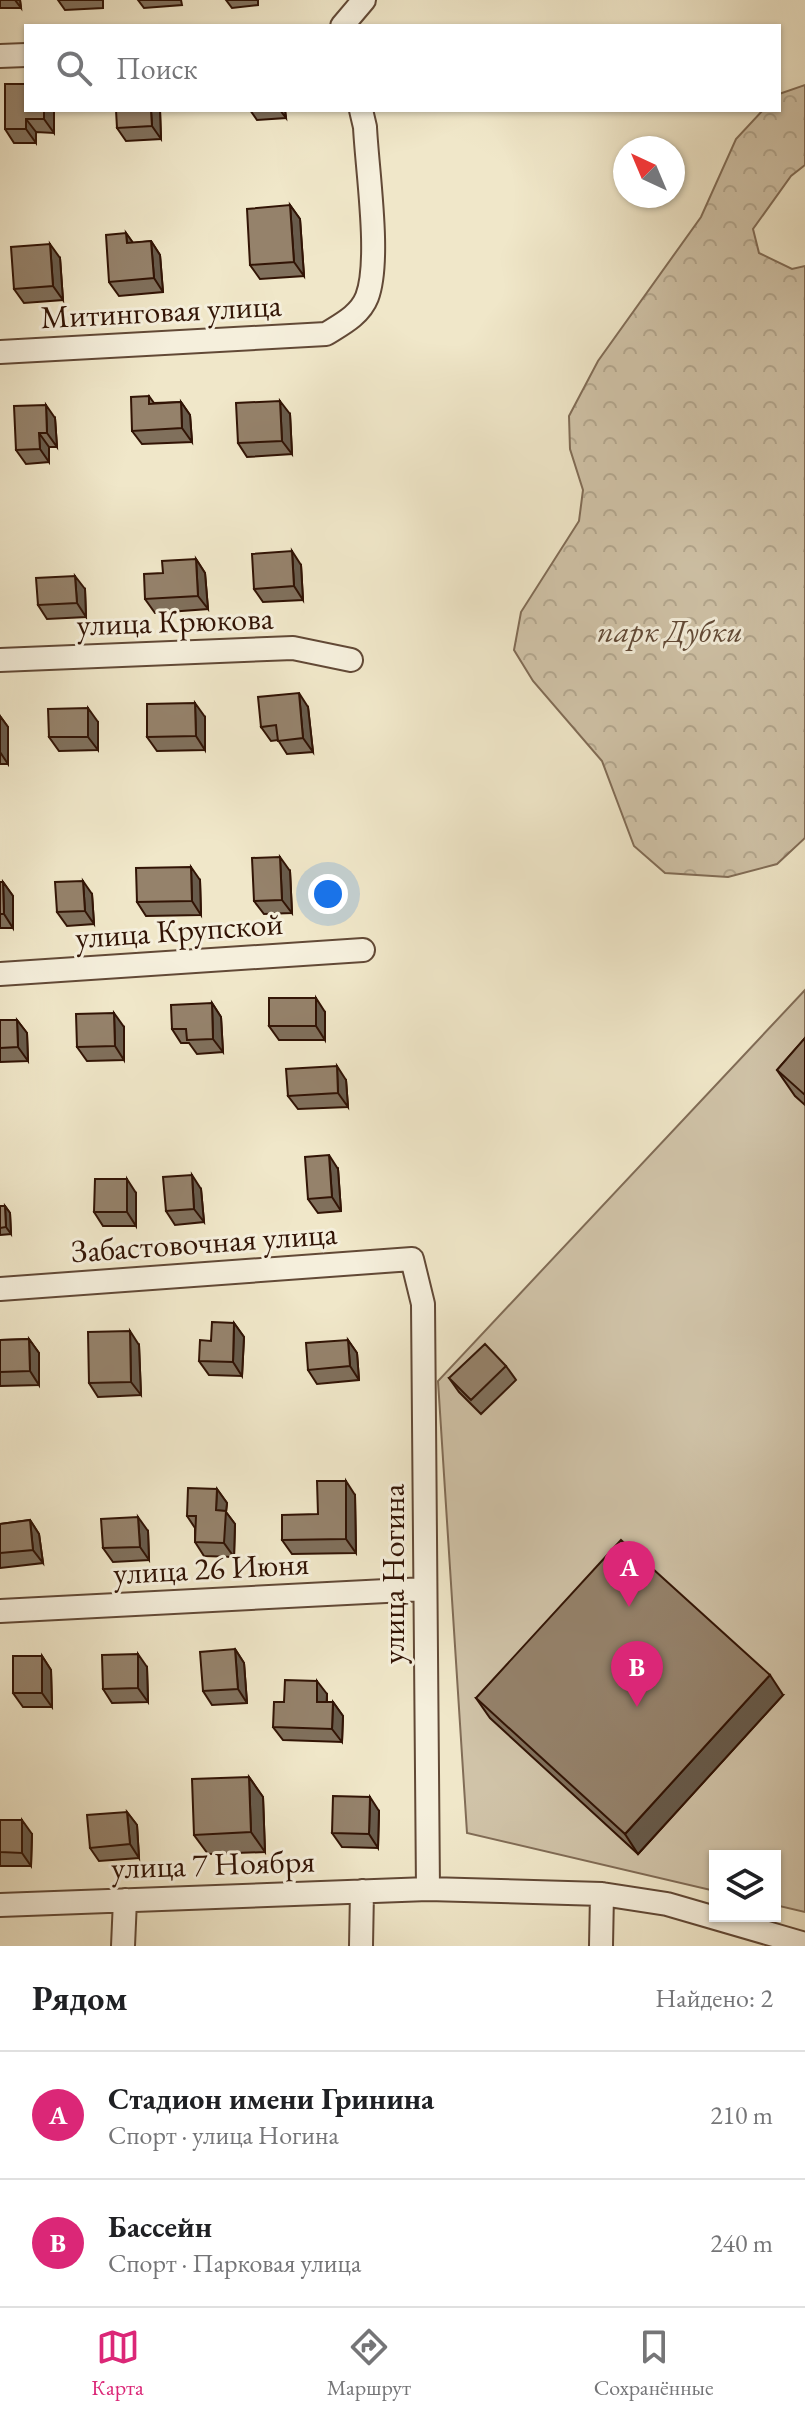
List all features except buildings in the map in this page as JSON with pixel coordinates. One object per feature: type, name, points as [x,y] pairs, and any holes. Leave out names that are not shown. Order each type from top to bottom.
[{"type":"street","points":[[344,24],[364,0]]},
{"type":"street","points":[[0,56],[24,55]]},
{"type":"street","name":"Митинговая улица","points":[[0,352],[326,334],[352,318],[367,298],[372,268],[365,127],[361,112]]},
{"type":"street","name":"улица Крюкова","points":[[0,660],[293,648],[351,660]]},
{"type":"street","name":"улица Крупской","points":[[0,974],[363,950]]},
{"type":"street","name":"Забастовочная улица","points":[[0,1289],[412,1259]]},
{"type":"street","name":"улица Ногина","points":[[412,1259],[423,1304],[428,1889]]},
{"type":"street","name":"улица 26 Июня","points":[[0,1611],[425,1589]]},
{"type":"street","name":"улица 7 Ноября","points":[[0,1905],[428,1889],[602,1894],[667,1904],[805,1944]]},
{"type":"street","points":[[361,1946],[362,1891]]},
{"type":"street","points":[[601,1946],[602,1894]]},
{"type":"street","points":[[123,1946],[125,1900]]},
{"type":"green space","name":"парк Дубки","points":[[805,85],[805,165],[791,176],[753,229],[759,253],[792,269],[805,266],[805,838],[777,864],[728,877],[665,873],[634,846],[602,761],[533,681],[514,650],[521,612],[579,521],[583,490],[570,449],[569,416],[598,361],[701,217],[736,139],[761,112],[781,112],[781,93]]},
{"type":"green space","points":[[805,990],[805,1912],[781,1906],[781,1850],[709,1850],[709,1890],[467,1833],[438,1381]]},
{"type":"place","name":"Стадион имени Гринина","points":[[629,1607]]},
{"type":"place","name":"Бассейн","points":[[637,1707]]}]
